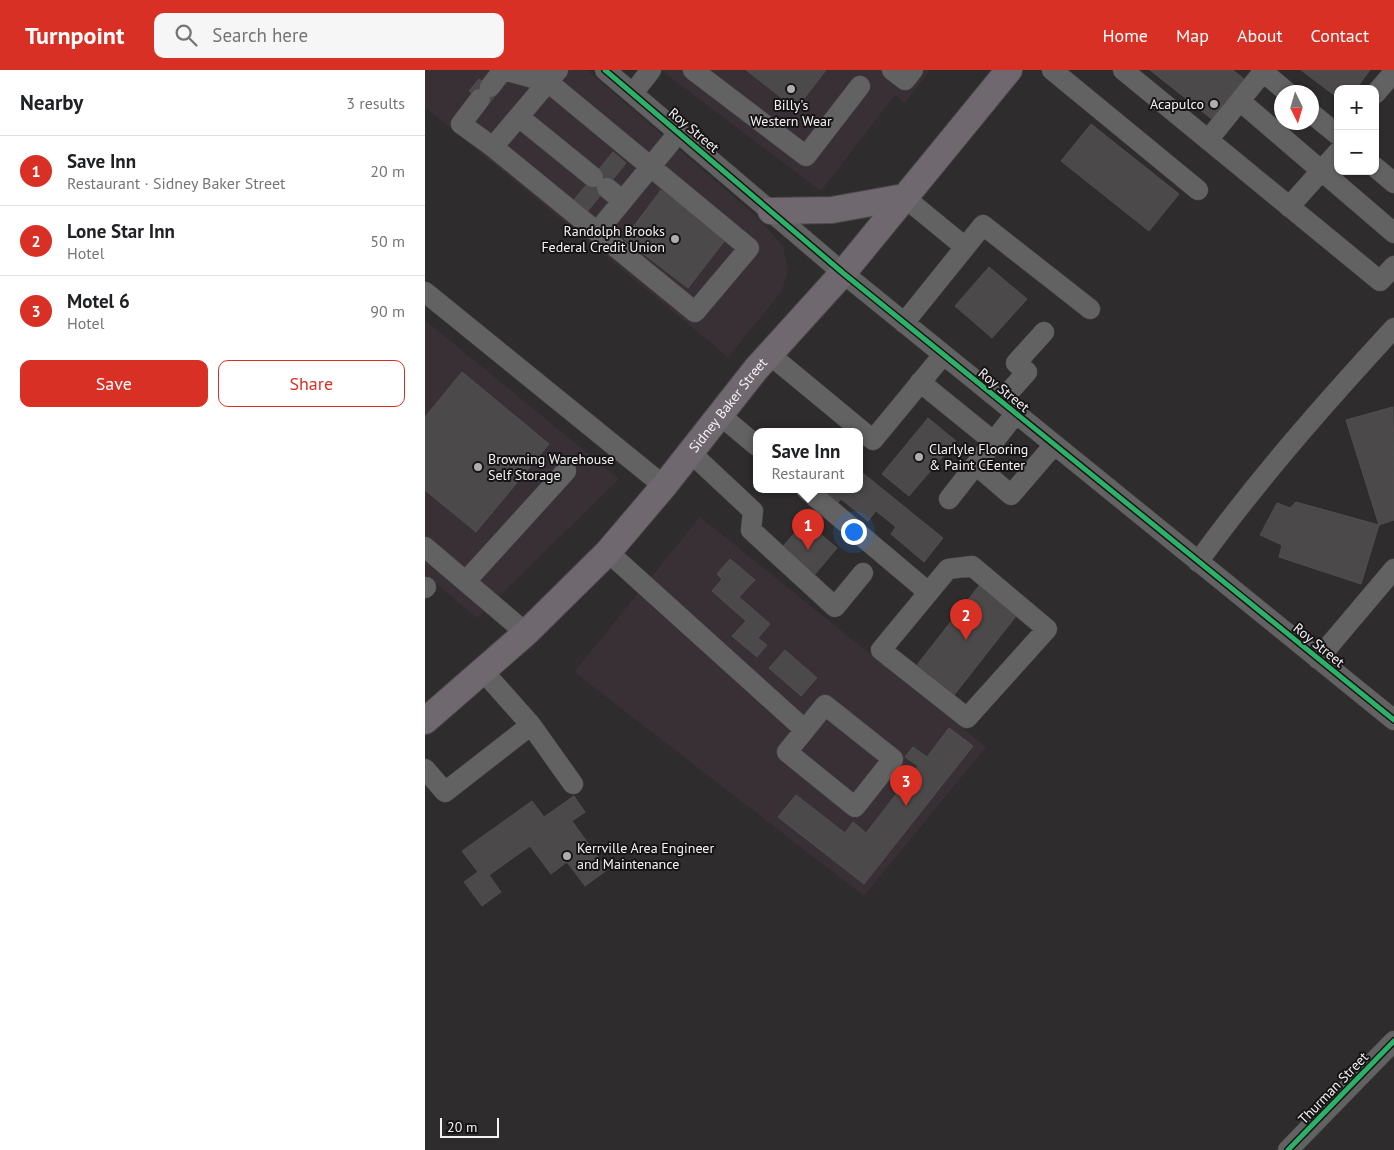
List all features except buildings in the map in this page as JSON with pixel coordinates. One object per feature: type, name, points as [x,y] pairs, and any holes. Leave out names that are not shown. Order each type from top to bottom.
[{"type":"main road","name":"Sidney Baker Street","points":[[425,721],[526,633],[608,552],[691,453],[769,354],[843,273],[1009,70]]},
{"type":"main road","points":[[771,211],[832,210],[904,197]]},
{"type":"street","points":[[503,70],[553,76],[651,167],[749,248],[695,312],[461,124],[503,70]]},
{"type":"street","name":"Roy Street","points":[[605,70],[843,273],[1394,720]]},
{"type":"street","points":[[633,93],[651,70]]},
{"type":"street","points":[[693,70],[806,156],[860,86]]},
{"type":"street","points":[[892,70],[905,80],[913,70]]},
{"type":"street","points":[[1051,70],[1198,190]]},
{"type":"street","points":[[1123,70],[1380,281],[1394,266]]},
{"type":"street","points":[[1208,140],[1262,71],[1279,85]]},
{"type":"street","points":[[1379,89],[1394,72]]},
{"type":"street","points":[[493,148],[553,76]]},
{"type":"street","points":[[1240,101],[1394,233]]},
{"type":"street","points":[[519,117],[623,201]]},
{"type":"street","points":[[1319,120],[1334,132]]},
{"type":"street","points":[[597,232],[679,132]]},
{"type":"street","points":[[1289,207],[1334,156]]},
{"type":"street","points":[[1379,170],[1394,183]]},
{"type":"street","points":[[904,197],[965,247]]},
{"type":"street","points":[[904,323],[983,224],[1090,309]]},
{"type":"street","points":[[425,292],[664,486]]},
{"type":"street","points":[[1198,562],[1233,513],[1309,420],[1394,328]]},
{"type":"street","points":[[949,499],[994,442],[1008,407],[1027,372],[1017,363],[1044,332]]},
{"type":"street","points":[[769,354],[858,428]]},
{"type":"street","points":[[863,432],[873,440],[943,355]]},
{"type":"street","points":[[920,382],[994,442]]},
{"type":"street","points":[[720,415],[753,443]]},
{"type":"street","points":[[976,465],[1011,495],[1054,445]]},
{"type":"street","points":[[691,453],[753,511],[751,530],[835,607],[863,573]]},
{"type":"street","points":[[466,582],[566,471]]},
{"type":"street","points":[[811,493],[928,592]]},
{"type":"street","points":[[425,548],[526,633]]},
{"type":"street","points":[[608,552],[805,730]]},
{"type":"street","points":[[972,566],[1047,629],[967,718],[881,650],[928,592],[949,569],[972,566]]},
{"type":"street","points":[[1318,659],[1394,569]]},
{"type":"street","points":[[483,671],[531,725],[573,784]]},
{"type":"street","points":[[825,705],[893,759],[855,807],[787,752],[805,730],[825,705]]},
{"type":"street","points":[[425,768],[445,792],[531,725]]},
{"type":"street","name":"Thurman Street","points":[[1289,1150],[1394,1041]]},
{"type":"shaded area","points":[[425,70],[587,70],[755,215],[783,246],[788,271],[782,291],[728,357],[425,107]]},
{"type":"shaded area","points":[[661,70],[930,70],[905,103],[895,95],[821,191]]},
{"type":"shaded area","points":[[425,320],[619,479],[477,618],[425,574]]},
{"type":"shaded area","points":[[700,517],[986,747],[864,896],[574,672]]},
{"type":"cycle path","points":[[605,70],[843,273],[1394,720]]},
{"type":"cycle path","points":[[1288,1150],[1394,1041]]},
{"type":"place","name":"Billy's Western Wear","points":[[791,89]]},
{"type":"place","name":"Acapulco","points":[[1214,104]]},
{"type":"place","name":"Randolph Brooks Federal Credit Union","points":[[675,239]]},
{"type":"place","name":"Clarlyle Flooring & Paint CEenter","points":[[919,457]]},
{"type":"place","name":"Browning Warehouse Self Storage","points":[[478,467]]},
{"type":"place","name":"Save Inn","points":[[808,550]]},
{"type":"place","name":"Lone Star Inn","points":[[966,640]]},
{"type":"place","name":"Motel 6","points":[[906,806]]},
{"type":"place","name":"Kerrville Area Engineer and Maintenance","points":[[567,856]]}]
